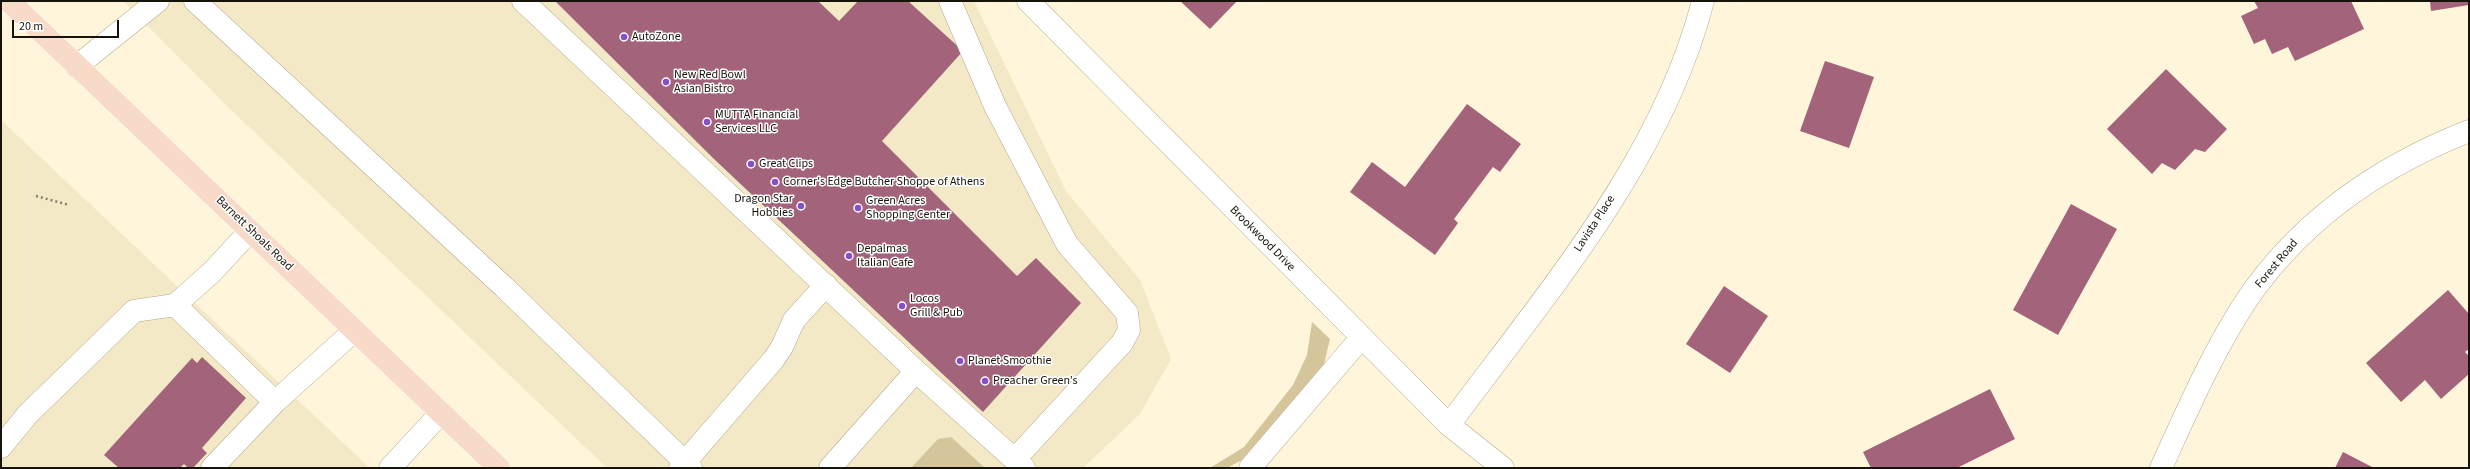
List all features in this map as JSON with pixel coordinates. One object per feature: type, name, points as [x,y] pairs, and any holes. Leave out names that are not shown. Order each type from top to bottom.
[{"type":"main road","name":"Barnett Shoals Road","points":[[8,1],[500,468]]},
{"type":"street","points":[[77,66],[158,1]]},
{"type":"street","points":[[195,1],[504,287],[686,466],[774,360],[782,347],[794,320],[826,285]]},
{"type":"street","points":[[523,1],[916,371],[1020,464],[1122,343],[1129,330],[1127,313],[1067,244],[995,106],[950,1]]},
{"type":"street","name":"Brookwood Drive","points":[[1028,1],[1360,338],[1449,425],[1480,452],[1504,468]]},
{"type":"street","name":"Lavista Place","points":[[1449,425],[1595,228],[1659,119],[1698,20],[1703,1]]},
{"type":"street","name":"Forest Road","points":[[2161,468],[2201,380],[2246,301],[2292,244],[2327,212],[2374,178],[2428,147],[2469,132]]},
{"type":"street","points":[[1,447],[28,414],[134,312],[174,305],[212,272],[250,231]]},
{"type":"street","points":[[174,305],[275,402]]},
{"type":"street","points":[[212,468],[275,402],[354,331]]},
{"type":"street","points":[[1250,468],[1360,338]]},
{"type":"street","points":[[830,468],[916,371]]},
{"type":"street","points":[[390,468],[441,413]]},
{"type":"path","points":[[36,196],[69,205]]},
{"type":"shaded area","points":[[123,1],[974,1],[1066,191],[1140,280],[1171,359],[1140,414],[1083,468],[607,468],[228,107]]},
{"type":"shaded area","points":[[1,120],[268,372],[370,468],[1,468]]},
{"type":"shaded area","points":[[1312,322],[1330,339],[1324,364],[1242,460],[1227,468],[1210,468],[1244,447],[1293,385],[1307,355]]},
{"type":"shaded area","points":[[951,437],[985,468],[911,468],[938,439]]},
{"type":"building","name":"Green Acres Shopping Center","points":[[555,1],[818,1],[839,21],[858,1],[908,1],[963,51],[882,141],[1017,276],[1036,258],[1081,303],[983,412],[714,159]]},
{"type":"building","points":[[1180,1],[1237,1],[1210,29]]},
{"type":"building","points":[[2254,1],[2351,1],[2364,29],[2295,61],[2288,47],[2272,54],[2265,39],[2254,44],[2241,16],[2258,8]]},
{"type":"building","points":[[2430,1],[2469,1],[2469,5],[2431,11]]},
{"type":"building","points":[[1825,61],[1874,77],[1849,148],[1800,131]]},
{"type":"building","points":[[2166,69],[2227,129],[2205,152],[2195,149],[2175,170],[2162,163],[2152,174],[2107,129]]},
{"type":"building","points":[[1467,104],[1521,144],[1500,172],[1493,167],[1454,219],[1458,223],[1435,255],[1350,192],[1372,162],[1405,187]]},
{"type":"building","points":[[2071,204],[2117,229],[2058,335],[2013,310]]},
{"type":"building","points":[[1724,286],[1768,316],[1730,373],[1686,344]]},
{"type":"building","points":[[2448,290],[2469,314],[2469,349],[2465,352],[2469,356],[2469,374],[2441,399],[2425,380],[2401,402],[2366,363]]},
{"type":"building","points":[[202,357],[246,398],[202,448],[207,453],[193,468],[188,468],[184,464],[180,468],[119,468],[104,455],[192,358],[197,363]]},
{"type":"building","points":[[1990,389],[2015,439],[1957,468],[1871,468],[1863,452]]},
{"type":"building","points":[[2343,452],[2374,468],[2335,468]]},
{"type":"place","name":"AutoZone","points":[[624,37]]},
{"type":"place","name":"New Red Bowl Asian Bistro","points":[[666,82]]},
{"type":"place","name":"MUTTA Financial Services LLC","points":[[707,122]]},
{"type":"place","name":"Great Clips","points":[[751,164]]},
{"type":"place","name":"Corner's Edge Butcher Shoppe of Athens","points":[[775,182]]},
{"type":"place","name":"Dragon Star Hobbies","points":[[801,206]]},
{"type":"place","name":"Green Acres Shopping Center","points":[[858,208]]},
{"type":"place","name":"Depalmas Italian Cafe","points":[[849,256]]},
{"type":"place","name":"Locos Grill & Pub","points":[[902,306]]},
{"type":"place","name":"Planet Smoothie","points":[[960,361]]},
{"type":"place","name":"Preacher Green’s","points":[[985,381]]}]
